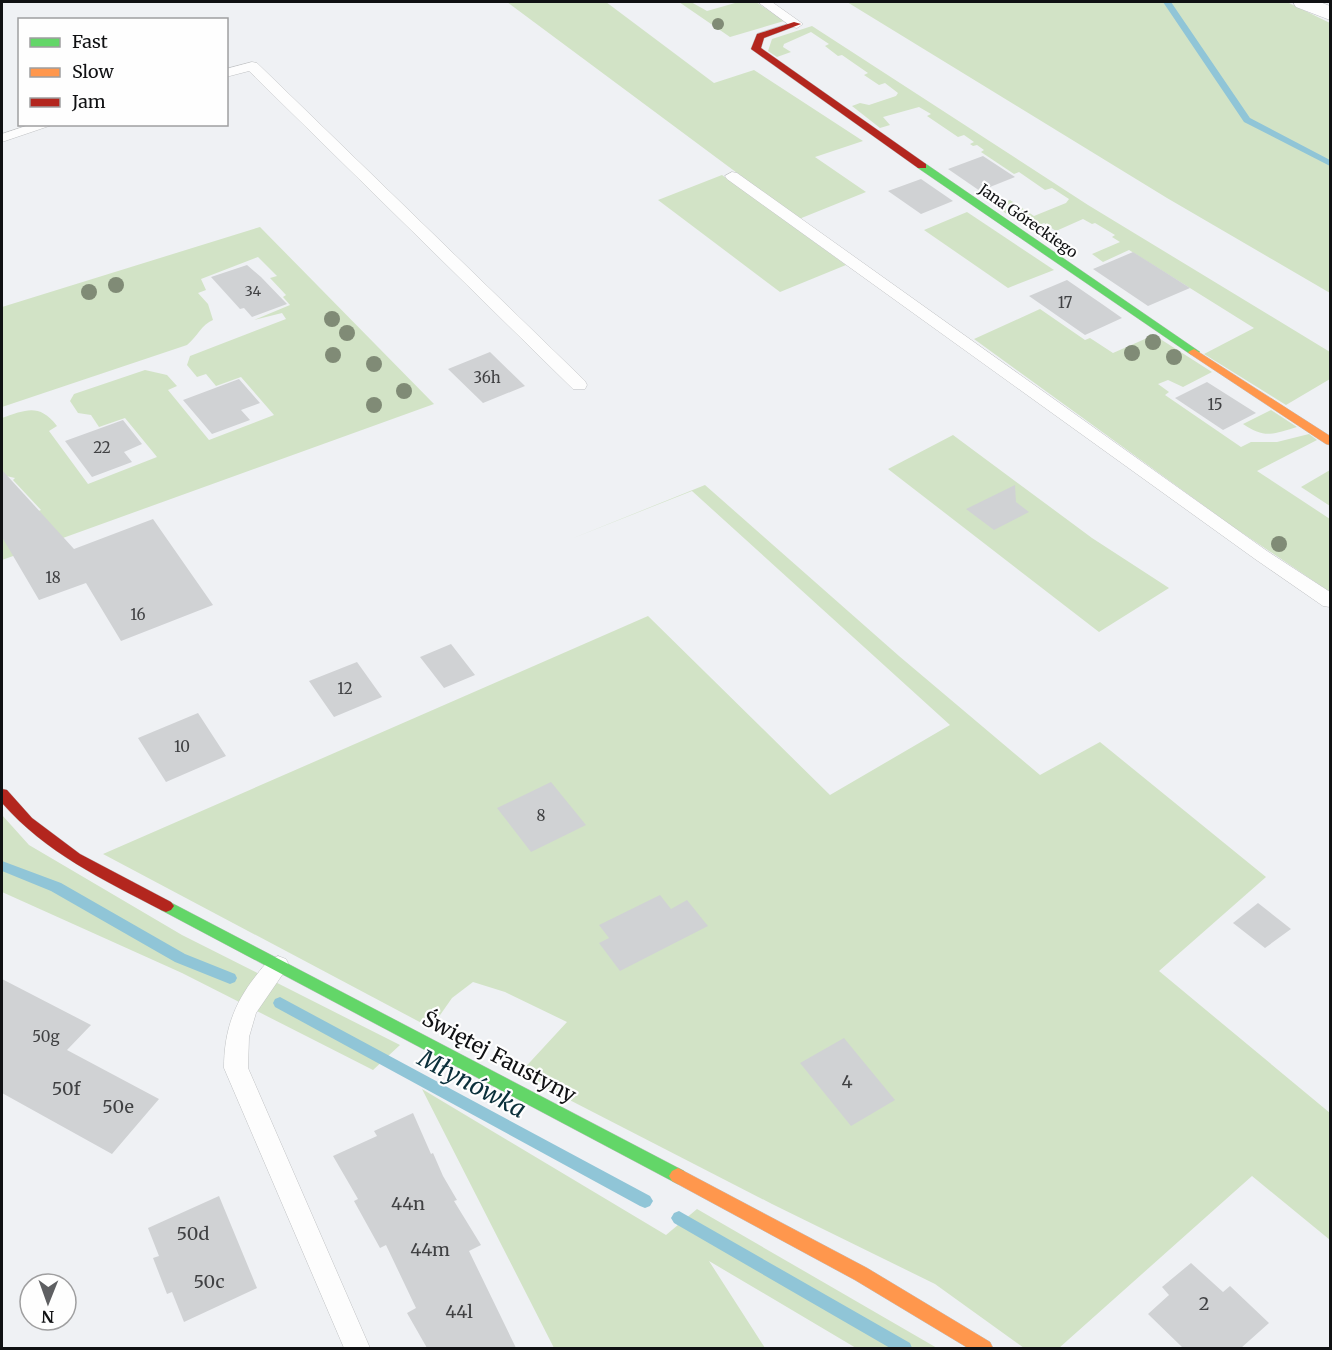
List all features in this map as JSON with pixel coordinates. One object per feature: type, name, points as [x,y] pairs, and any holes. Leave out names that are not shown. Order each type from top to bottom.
[{"type":"street","points":[[1304,2],[1330,14]]},
{"type":"street","name":"Jana Góreckiego","points":[[797,24],[760,36],[756,49],[1058,262],[1330,441]]},
{"type":"street","name":"Świętej Faustyny","points":[[2,794],[27,822],[75,858],[850,1268],[984,1348]]},
{"type":"lane","points":[[764,2],[797,24]]},
{"type":"lane","points":[[228,72],[252,66],[579,385]]},
{"type":"lane","points":[[2,138],[41,126]]},
{"type":"lane","points":[[732,176],[1232,534],[1330,601]]},
{"type":"lane","points":[[278,964],[250,1000],[242,1015],[234,1050],[236,1068],[357,1348]]},
{"type":"green space","points":[[507,2],[606,2],[714,83],[754,70],[863,141],[815,157],[866,192],[799,219]]},
{"type":"green space","points":[[679,2],[691,2],[707,11],[734,2],[756,2],[784,21],[730,37]]},
{"type":"green space","points":[[847,2],[1287,2],[1330,23],[1330,293],[1167,198]]},
{"type":"green space","points":[[812,26],[1088,205],[1330,352],[1330,379],[1286,405],[1204,354],[1254,328],[1129,250],[1103,262],[1092,254],[1120,242],[1112,237],[1115,235],[1095,223],[1092,224],[1083,219],[1056,231],[1044,223],[1029,229],[995,206],[1010,200],[1034,216],[1066,203],[1069,199],[1052,188],[1045,190],[1019,172],[1014,174],[981,152],[984,150],[977,145],[970,144],[974,142],[964,135],[958,137],[927,116],[931,114],[919,107],[883,117],[890,125],[880,128],[852,106],[860,103],[869,105],[896,96],[898,93],[885,83],[879,85],[864,75],[868,73],[842,55],[838,56],[825,46],[829,44],[811,32],[784,44],[783,47],[791,52],[777,57],[768,51],[772,39]]},
{"type":"green space","points":[[722,175],[846,265],[780,292],[658,200]]},
{"type":"green space","points":[[967,212],[1054,270],[1008,288],[924,230]]},
{"type":"green space","points":[[260,227],[434,404],[2,560],[2,527],[41,510],[13,480],[15,478],[2,475],[2,418],[32,410],[44,414],[57,426],[49,431],[88,484],[157,457],[125,418],[99,427],[91,415],[78,413],[70,401],[74,394],[145,370],[167,375],[177,386],[168,390],[209,440],[274,415],[241,377],[216,386],[206,374],[197,377],[187,365],[190,356],[286,319],[282,313],[254,320],[290,305],[283,297],[286,295],[270,278],[277,276],[258,257],[201,279],[206,290],[198,293],[208,304],[213,320],[206,324],[187,345],[2,407],[2,307]]},
{"type":"green space","points":[[1040,309],[1085,340],[1090,338],[1113,353],[1154,335],[1212,372],[1183,387],[1168,380],[1158,384],[1169,392],[1165,395],[1241,447],[1251,442],[1277,442],[1309,434],[1317,440],[1257,471],[1330,519],[1330,592],[1232,526],[974,339]]},
{"type":"green space","points":[[1271,410],[1297,427],[1269,434],[1257,432],[1243,424]]},
{"type":"green space","points":[[953,435],[1092,538],[1169,588],[1099,632],[888,469]]},
{"type":"green space","points":[[1330,470],[1330,506],[1301,487]]},
{"type":"green space","points":[[705,485],[899,656],[1040,775],[1100,742],[1266,877],[1159,971],[1330,1113],[1330,1240],[1252,1176],[1059,1348],[1024,1348],[935,1284],[772,1204],[519,1074],[567,1022],[505,992],[473,982],[452,998],[431,1028],[103,854],[648,616],[830,795],[950,725],[692,491],[571,539]]},
{"type":"green space","points":[[2,815],[29,845],[182,935],[400,1045],[373,1070],[182,973],[2,892]]},
{"type":"green space","points":[[422,1089],[666,1235],[697,1209],[937,1348],[856,1348],[709,1261],[765,1348],[554,1348]]},
{"type":"building","points":[[983,156],[1015,177],[980,191],[948,169]]},
{"type":"building","points":[[921,179],[953,201],[921,214],[888,191]]},
{"type":"building","points":[[1133,252],[1190,288],[1148,306],[1093,269]]},
{"type":"building","points":[[247,265],[287,304],[252,317],[244,308],[240,309],[211,277]]},
{"type":"building","points":[[1067,280],[1122,318],[1085,335],[1029,296]]},
{"type":"building","points":[[490,352],[525,386],[483,403],[448,369]]},
{"type":"building","points":[[239,379],[260,403],[241,410],[250,420],[212,434],[183,400]]},
{"type":"building","points":[[1207,382],[1256,413],[1223,430],[1175,398]]},
{"type":"building","points":[[123,420],[142,444],[124,452],[132,462],[92,477],[65,441]]},
{"type":"building","points":[[2,470],[74,549],[153,519],[213,605],[121,641],[86,583],[39,600],[2,537]]},
{"type":"building","points":[[1015,485],[1016,502],[1029,512],[994,530],[966,509]]},
{"type":"building","points":[[451,644],[475,675],[444,688],[420,657]]},
{"type":"building","points":[[357,662],[382,697],[334,717],[309,681]]},
{"type":"building","points":[[198,713],[226,756],[166,782],[138,738]]},
{"type":"building","points":[[551,782],[586,825],[531,852],[497,808]]},
{"type":"building","points":[[660,895],[671,909],[687,900],[708,926],[620,971],[599,943],[609,938],[599,925]]},
{"type":"building","points":[[1258,903],[1291,929],[1265,948],[1233,923]]},
{"type":"building","points":[[2,979],[91,1025],[67,1050],[159,1099],[112,1154],[2,1093]]},
{"type":"building","points":[[844,1038],[895,1100],[851,1126],[800,1063]]},
{"type":"building","points":[[413,1113],[431,1154],[433,1153],[457,1200],[454,1201],[481,1245],[469,1251],[516,1348],[427,1348],[407,1313],[416,1308],[386,1245],[380,1248],[354,1201],[358,1199],[333,1156],[377,1136],[374,1131]]},
{"type":"building","points":[[219,1196],[257,1288],[184,1322],[172,1292],[167,1294],[153,1258],[159,1256],[148,1228]]},
{"type":"building","points":[[1191,1263],[1223,1292],[1230,1286],[1269,1323],[1241,1348],[1183,1348],[1148,1314],[1169,1295],[1162,1287]]},
{"type":"waterway","points":[[1167,2],[1247,120],[1330,163]]},
{"type":"waterway","name":"Młynówka","points":[[2,866],[56,887],[180,958],[230,978]]},
{"type":"waterway","name":"Młynówka","points":[[280,1003],[645,1201]]},
{"type":"waterway","name":"Młynówka","points":[[679,1218],[904,1348]]},
{"type":"traffic: fast","points":[[922,166],[1194,352]]},
{"type":"traffic: fast","points":[[166,906],[678,1176]]},
{"type":"traffic: slow","points":[[1194,352],[1330,441]]},
{"type":"traffic: slow","points":[[678,1176],[861,1274],[984,1348]]},
{"type":"traffic: jam","points":[[797,24],[760,36],[756,49],[922,166]]},
{"type":"traffic: jam","points":[[2,794],[27,822],[75,858],[166,906]]}]
